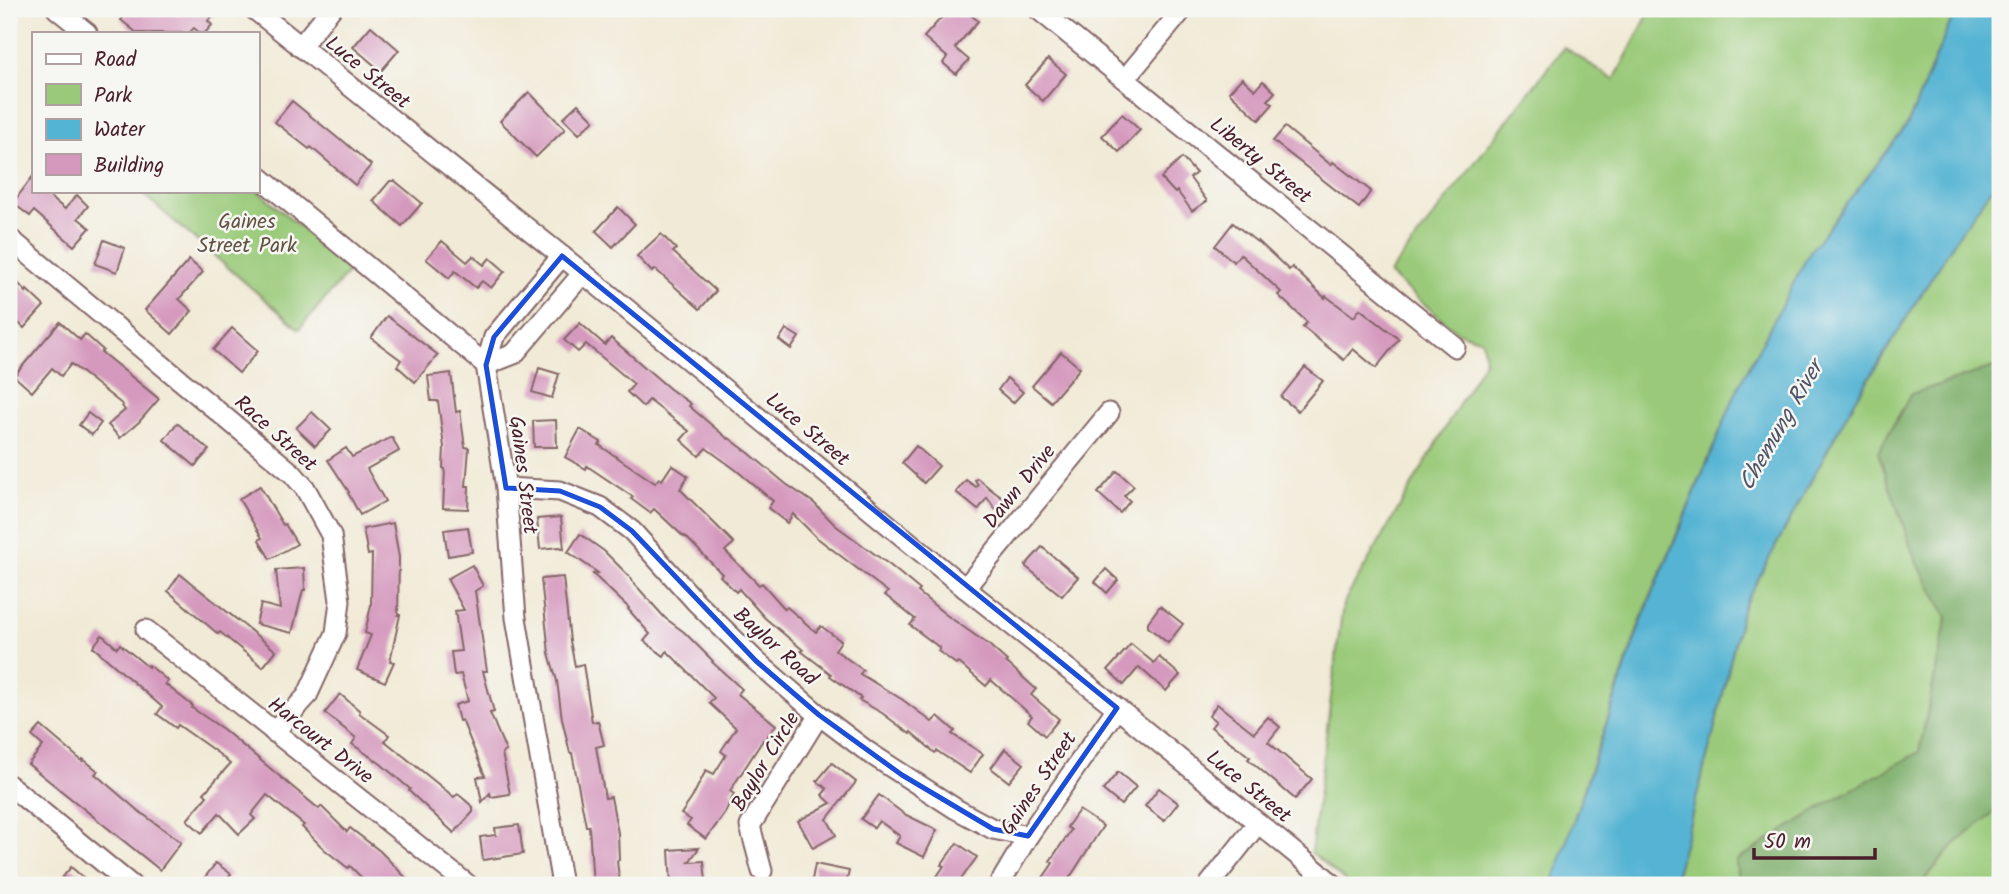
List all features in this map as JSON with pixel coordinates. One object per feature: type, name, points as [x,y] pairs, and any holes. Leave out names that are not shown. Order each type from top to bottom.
[{"type":"street","points":[[57,9],[86,32]]},
{"type":"street","name":"Luce Street","points":[[254,9],[583,273],[965,588],[1117,708],[1258,823],[1324,881]]},
{"type":"street","points":[[300,47],[331,9]]},
{"type":"street","name":"Liberty Street","points":[[1038,9],[1455,347]]},
{"type":"street","points":[[1125,79],[1183,9]]},
{"type":"street","points":[[259,177],[486,365]]},
{"type":"street","name":"Race Street","points":[[9,238],[292,473],[305,488],[331,535],[340,601],[336,633],[307,696],[274,732]]},
{"type":"street","points":[[486,365],[494,337],[562,256]]},
{"type":"street","points":[[486,365],[514,354],[583,273]]},
{"type":"street","name":"Gaines Street","points":[[486,365],[506,488],[516,618],[562,885]]},
{"type":"street","name":"Dawn Drive","points":[[965,588],[1109,413]]},
{"type":"street","name":"Baylor Road","points":[[506,488],[560,491],[600,507],[632,531],[696,602],[756,661],[819,715],[868,752],[956,809],[993,829],[1028,836]]},
{"type":"street","name":"Harcourt Drive","points":[[146,631],[468,885]]},
{"type":"street","name":"Gaines Street","points":[[999,885],[1028,836],[1117,708]]},
{"type":"street","name":"Baylor Circle","points":[[762,871],[750,826],[819,715]]},
{"type":"street","points":[[9,785],[131,885]]},
{"type":"street","points":[[1209,885],[1258,823]]},
{"type":"highlighted area","points":[[562,256],[1117,708],[1028,836],[993,829],[902,775],[819,715],[756,661],[632,531],[600,507],[560,491],[506,488],[486,365],[494,337]]},
{"type":"green space","points":[[1651,9],[1956,9],[1908,124],[1811,250],[1739,386],[1640,622],[1552,885],[1350,885],[1311,852],[1343,604],[1485,360],[1482,340],[1457,332],[1389,274],[1564,47],[1614,80]]},
{"type":"green space","points":[[2000,176],[2000,885],[1673,885],[1713,735],[1743,607],[1848,412],[1957,237]]},
{"type":"green space","name":"Gaines Street Park","points":[[147,192],[259,192],[350,270],[299,329],[144,195]]},
{"type":"green space","points":[[2000,365],[2000,807],[1954,845],[1920,885],[1738,885],[1736,861],[1826,804],[1919,752],[1947,617],[1915,559],[1878,452],[1911,394]]},
{"type":"water","name":"Chemung River","points":[[1956,9],[2000,9],[2000,176],[1957,237],[1848,412],[1743,607],[1713,735],[1673,885],[1552,885],[1641,622],[1739,386],[1811,250],[1908,124]]},
{"type":"building","points":[[131,9],[218,9],[208,21],[212,25],[206,32],[199,32],[194,28],[190,32],[136,32],[121,20]]},
{"type":"building","points":[[949,9],[964,9],[978,21],[955,48],[969,60],[956,74],[943,63],[947,57],[924,37]]},
{"type":"building","points":[[371,26],[399,50],[381,71],[353,47]]},
{"type":"building","points":[[1048,59],[1066,74],[1043,101],[1025,85]]},
{"type":"building","points":[[1242,78],[1255,90],[1263,81],[1275,92],[1268,100],[1273,104],[1259,120],[1229,92]]},
{"type":"building","points":[[529,92],[565,129],[536,157],[500,121]]},
{"type":"building","points":[[292,101],[371,165],[355,185],[311,147],[309,149],[275,122]]},
{"type":"building","points":[[578,104],[594,120],[579,134],[563,118]]},
{"type":"building","points":[[1122,114],[1140,130],[1119,152],[1102,136]]},
{"type":"building","points":[[1285,127],[1331,165],[1333,162],[1371,191],[1359,208],[1273,141]]},
{"type":"building","points":[[1182,158],[1196,173],[1190,178],[1207,201],[1192,211],[1177,191],[1175,193],[1161,178]]},
{"type":"building","points":[[32,177],[32,192],[43,192],[65,209],[77,195],[88,206],[78,218],[90,228],[74,246],[34,211],[30,216],[13,203]]},
{"type":"building","points":[[390,181],[395,181],[422,203],[402,226],[373,201]]},
{"type":"building","points":[[618,207],[635,224],[613,247],[596,231]]},
{"type":"building","points":[[1233,223],[1258,241],[1289,270],[1292,267],[1325,298],[1326,296],[1354,317],[1360,309],[1399,339],[1376,368],[1353,349],[1344,360],[1303,327],[1307,322],[1278,295],[1281,292],[1240,254],[1234,262],[1215,246]]},
{"type":"building","points":[[661,234],[676,249],[673,252],[716,291],[700,309],[655,269],[652,272],[637,256]]},
{"type":"building","points":[[104,240],[125,248],[117,272],[95,264]]},
{"type":"building","points":[[442,241],[467,262],[473,256],[484,265],[490,258],[505,271],[491,288],[482,281],[476,288],[455,271],[449,278],[426,259]]},
{"type":"building","points":[[189,260],[203,272],[179,299],[192,311],[172,334],[145,310]]},
{"type":"building","points":[[9,273],[26,292],[27,290],[44,306],[24,328],[9,314]]},
{"type":"building","points":[[387,316],[438,355],[415,382],[397,366],[401,360],[371,338]]},
{"type":"building","points":[[60,322],[80,340],[85,334],[103,350],[101,352],[159,399],[139,422],[120,438],[108,425],[125,410],[123,405],[71,364],[61,376],[52,368],[32,392],[14,376]]},
{"type":"building","points":[[580,323],[605,345],[611,338],[691,404],[689,406],[728,439],[814,503],[835,525],[891,566],[945,614],[989,645],[1036,689],[1031,695],[1059,719],[1045,736],[1028,721],[1032,716],[991,680],[986,686],[958,662],[956,664],[938,651],[940,648],[910,625],[915,619],[885,595],[888,592],[816,537],[793,514],[787,523],[768,508],[773,501],[706,448],[699,456],[681,440],[689,431],[649,400],[643,407],[627,392],[634,384],[586,344],[578,352],[564,340]]},
{"type":"building","points":[[232,328],[258,351],[239,373],[213,350]]},
{"type":"building","points":[[786,329],[799,337],[791,349],[779,340]]},
{"type":"building","points":[[1061,352],[1080,368],[1051,402],[1032,386]]},
{"type":"building","points":[[1305,367],[1323,381],[1298,411],[1281,397]]},
{"type":"building","points":[[539,368],[559,374],[552,398],[532,392]]},
{"type":"building","points":[[451,373],[456,412],[460,411],[465,447],[469,448],[466,486],[469,486],[468,509],[443,508],[444,447],[438,401],[431,401],[428,376]]},
{"type":"building","points":[[1007,378],[1023,392],[1013,403],[998,390]]},
{"type":"building","points":[[312,412],[331,430],[315,446],[296,428]]},
{"type":"building","points":[[88,413],[101,423],[92,435],[79,425]]},
{"type":"building","points":[[556,420],[557,447],[534,447],[533,421]]},
{"type":"building","points":[[177,423],[209,450],[195,466],[164,440]]},
{"type":"building","points":[[580,429],[655,483],[659,478],[662,480],[672,465],[688,476],[680,489],[734,543],[725,551],[759,585],[762,583],[785,609],[787,607],[816,632],[821,626],[841,641],[835,650],[863,670],[860,674],[903,700],[932,722],[938,716],[955,731],[952,734],[983,754],[970,773],[937,751],[935,753],[911,732],[910,734],[859,700],[861,698],[830,676],[831,674],[765,618],[739,589],[736,592],[685,536],[654,509],[650,513],[631,499],[633,497],[587,466],[586,469],[565,457]]},
{"type":"building","points":[[392,437],[399,451],[367,469],[385,501],[360,515],[328,460],[346,448],[352,457]]},
{"type":"building","points":[[916,446],[939,466],[924,483],[902,463]]},
{"type":"building","points":[[1117,471],[1134,486],[1124,496],[1130,501],[1120,513],[1098,493]]},
{"type":"building","points":[[977,478],[1008,502],[996,510],[987,498],[978,510],[956,492],[966,480],[976,487]]},
{"type":"building","points":[[260,486],[297,544],[270,559],[259,540],[262,538],[239,499]]},
{"type":"building","points":[[561,517],[564,549],[540,549],[537,519]]},
{"type":"building","points":[[393,523],[399,557],[400,615],[390,661],[394,662],[385,682],[357,670],[371,635],[365,633],[371,605],[372,554],[368,555],[363,529]]},
{"type":"building","points":[[468,527],[472,552],[448,556],[444,530]]},
{"type":"building","points":[[580,534],[604,551],[665,618],[684,632],[742,689],[738,694],[776,725],[730,791],[734,794],[725,813],[706,839],[687,825],[691,820],[681,814],[706,770],[714,774],[726,755],[721,751],[736,728],[709,703],[714,698],[667,651],[664,656],[644,641],[650,634],[629,608],[593,574],[598,573],[568,552]]},
{"type":"building","points":[[1042,547],[1078,577],[1062,596],[1025,566]]},
{"type":"building","points":[[472,565],[483,586],[475,591],[487,671],[483,671],[494,712],[490,713],[506,751],[502,753],[510,794],[491,797],[490,793],[482,802],[477,777],[485,776],[462,720],[459,721],[455,705],[468,701],[461,674],[454,675],[451,652],[461,651],[455,611],[464,610],[447,579]]},
{"type":"building","points":[[304,568],[305,590],[292,633],[256,624],[261,604],[280,609],[276,570]]},
{"type":"building","points":[[1106,569],[1118,580],[1107,593],[1095,582]]},
{"type":"building","points":[[180,574],[276,651],[263,667],[220,632],[218,634],[168,591]]},
{"type":"building","points":[[563,577],[575,666],[583,664],[592,722],[598,721],[604,745],[596,747],[605,798],[611,797],[618,833],[620,885],[593,885],[589,826],[586,826],[549,653],[541,579]]},
{"type":"building","points":[[1160,606],[1183,624],[1168,643],[1148,627],[1148,622]]},
{"type":"building","points":[[102,635],[117,648],[120,644],[148,667],[149,665],[168,681],[165,684],[193,706],[192,708],[223,729],[319,809],[321,806],[347,832],[350,828],[380,851],[413,885],[369,885],[350,866],[348,868],[325,850],[302,827],[304,825],[267,795],[251,815],[255,819],[239,834],[219,813],[202,833],[187,820],[207,796],[204,793],[230,764],[178,725],[176,728],[157,714],[162,707],[93,647]]},
{"type":"building","points":[[1131,644],[1154,663],[1159,657],[1180,675],[1166,691],[1139,667],[1124,685],[1108,670]]},
{"type":"building","points":[[340,694],[360,711],[359,713],[389,735],[385,741],[454,797],[458,794],[473,807],[473,812],[454,833],[409,791],[410,789],[352,744],[356,738],[325,713]]},
{"type":"building","points":[[1217,704],[1254,733],[1268,717],[1280,727],[1268,742],[1312,779],[1295,799],[1248,759],[1250,757],[1211,727],[1216,721],[1209,716]]},
{"type":"building","points":[[41,726],[98,771],[95,774],[136,809],[181,842],[160,870],[28,764],[43,746],[32,736]]},
{"type":"building","points":[[1005,749],[1024,764],[1009,782],[991,768]]},
{"type":"building","points":[[832,763],[856,782],[827,819],[836,835],[813,848],[798,821],[831,803],[822,795],[827,789],[817,781]]},
{"type":"building","points":[[1118,772],[1136,787],[1121,805],[1103,790]]},
{"type":"building","points":[[1159,788],[1178,803],[1164,821],[1145,806]]},
{"type":"building","points":[[879,795],[904,814],[937,830],[924,857],[896,843],[900,836],[879,821],[874,828],[861,819]]},
{"type":"building","points":[[1079,810],[1103,826],[1065,885],[1038,885],[1053,863],[1050,861],[1071,830],[1067,827]]},
{"type":"building","points":[[519,825],[523,854],[483,860],[480,837],[496,835],[495,828]]},
{"type":"building","points":[[957,843],[977,857],[957,885],[931,885],[944,866],[941,865]]},
{"type":"building","points":[[699,848],[689,862],[704,861],[706,882],[671,885],[669,850]]},
{"type":"building","points":[[216,863],[231,874],[223,885],[199,885]]},
{"type":"building","points":[[815,864],[849,871],[846,885],[811,885]]},
{"type":"building","points":[[71,867],[92,885],[56,885]]}]
